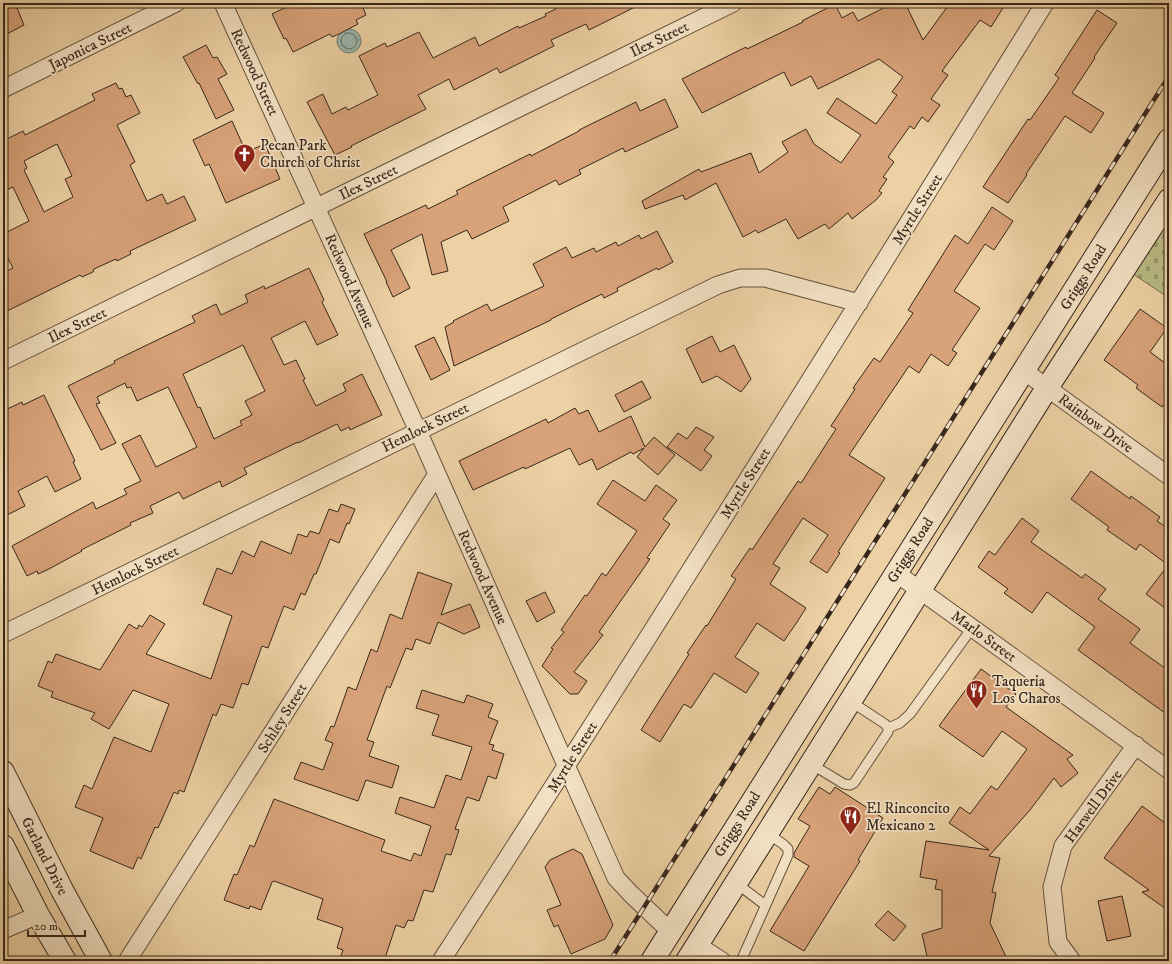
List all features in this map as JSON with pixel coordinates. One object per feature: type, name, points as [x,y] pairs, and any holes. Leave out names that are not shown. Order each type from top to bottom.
[{"type":"main road","name":"Griggs Road","points":[[652,961],[1169,140]]},
{"type":"main road","name":"Griggs Road","points":[[692,953],[1047,388],[1169,200]]},
{"type":"main road","points":[[788,744],[810,763]]},
{"type":"main road","name":"Garland Drive","points":[[3,772],[62,890],[101,961]]},
{"type":"main road","points":[[692,953],[691,930],[694,918],[736,848],[733,832]]},
{"type":"main road","points":[[3,846],[38,915],[65,961]]},
{"type":"main road","points":[[668,961],[676,943],[676,940],[671,932]]},
{"type":"street","name":"Japonica Street","points":[[3,89],[176,3]]},
{"type":"street","name":"Redwood Street","points":[[223,3],[317,207]]},
{"type":"street","name":"Ilex Street","points":[[3,361],[733,3]]},
{"type":"street","name":"Myrtle Street","points":[[441,961],[567,766],[859,304],[1045,3]]},
{"type":"street","name":"Redwood Avenue","points":[[317,207],[616,878],[671,932]]},
{"type":"street","name":"Hemlock Street","points":[[3,634],[718,285],[740,278],[765,278],[859,304]]},
{"type":"street","name":"Rainbow Drive","points":[[1024,371],[1169,476]]},
{"type":"street","name":"Schley Street","points":[[127,961],[437,474]]},
{"type":"street","name":"Marlo Street","points":[[896,573],[1169,770]]},
{"type":"street","name":"Harwell Drive","points":[[1072,961],[1058,942],[1052,887],[1063,846],[1136,746]]},
{"type":"street","points":[[3,930],[38,915]]},
{"type":"street","points":[[692,953],[722,961]]},
{"type":"lane","points":[[888,728],[900,723],[910,714],[972,628]]},
{"type":"lane","points":[[850,701],[888,728]]},
{"type":"lane","points":[[810,763],[844,784],[850,785],[854,783],[888,732],[888,728]]},
{"type":"lane","points":[[740,961],[788,855],[788,849],[784,844],[767,833]]},
{"type":"lane","points":[[736,883],[765,905]]},
{"type":"green space","points":[[1169,218],[1169,298],[1133,274]]},
{"type":"water","points":[[349,29],[354,30],[360,36],[360,46],[354,52],[349,53],[344,52],[338,46],[337,41],[338,36],[344,30]]},
{"type":"building","points":[[3,3],[15,3],[24,25],[3,36]]},
{"type":"building","points":[[295,3],[361,3],[366,15],[356,20],[358,24],[339,34],[332,37],[330,34],[293,52],[286,38],[284,39],[272,14]]},
{"type":"building","points":[[553,3],[643,3],[589,30],[586,24],[551,40],[554,46],[500,73],[497,68],[454,90],[449,79],[418,95],[426,109],[335,155],[307,102],[323,94],[332,114],[346,107],[348,110],[378,95],[359,56],[385,43],[387,47],[419,32],[433,58],[475,37],[479,46],[518,26],[519,28],[546,16],[545,14],[556,9]]},
{"type":"building","points":[[893,3],[905,3],[923,40],[950,3],[1006,3],[991,27],[980,20],[942,71],[948,75],[931,99],[940,105],[928,122],[922,117],[914,129],[910,126],[888,157],[894,162],[883,177],[887,179],[879,191],[882,193],[876,200],[852,219],[848,213],[829,229],[825,224],[798,239],[786,219],[758,233],[756,230],[743,237],[716,183],[685,200],[683,195],[645,209],[642,201],[699,169],[701,172],[751,153],[759,173],[788,152],[782,142],[806,129],[814,144],[841,163],[861,135],[827,113],[837,98],[876,124],[897,95],[892,92],[903,77],[879,59],[818,89],[811,76],[791,86],[784,72],[702,113],[682,79],[746,47],[747,49],[803,22],[802,21],[835,4],[842,18],[853,12],[858,21]]},
{"type":"building","points":[[1097,10],[1117,23],[1072,93],[1104,113],[1091,133],[1065,116],[1008,203],[983,187],[1028,119],[1030,120],[1059,78],[1055,75]]},
{"type":"building","points":[[206,45],[213,58],[217,57],[227,74],[218,79],[234,110],[216,119],[199,83],[198,84],[183,57]]},
{"type":"building","points":[[116,83],[119,89],[122,88],[126,97],[131,95],[140,113],[117,125],[135,162],[130,165],[147,201],[162,194],[167,204],[184,196],[196,220],[130,251],[131,254],[117,261],[116,259],[94,269],[93,272],[82,277],[80,275],[3,313],[3,273],[13,268],[3,249],[3,234],[29,221],[13,187],[3,192],[3,141],[23,131],[25,135],[95,100],[92,94]],"holes":[[[57,144],[72,176],[65,179],[73,197],[44,212],[24,170],[27,168],[24,161]]]},
{"type":"building","points":[[665,99],[678,127],[625,152],[623,148],[579,170],[581,174],[559,185],[556,180],[503,207],[509,221],[472,239],[467,230],[441,242],[448,271],[432,275],[422,234],[391,250],[410,288],[393,297],[364,234],[426,205],[428,209],[458,194],[456,191],[530,154],[531,156],[636,102],[640,111]]},
{"type":"building","name":"Pecan Park Church of Christ","points":[[232,121],[246,152],[265,144],[280,179],[226,203],[209,164],[205,166],[193,140]]},
{"type":"building","points":[[992,207],[1013,221],[994,250],[985,244],[954,291],[980,308],[952,350],[957,353],[948,366],[931,354],[919,373],[909,366],[849,455],[885,478],[838,552],[840,553],[827,573],[810,562],[828,535],[803,518],[773,564],[780,568],[770,584],[806,608],[797,622],[784,641],[757,623],[735,657],[759,673],[746,693],[714,673],[691,708],[684,704],[660,742],[641,730],[689,654],[687,653],[706,625],[707,626],[736,579],[731,576],[750,548],[752,550],[798,481],[801,483],[836,429],[831,426],[855,389],[853,388],[874,358],[880,362],[913,313],[908,310],[955,235],[968,244]]},
{"type":"building","points":[[657,231],[673,262],[658,270],[657,268],[617,288],[618,291],[604,298],[602,294],[454,366],[445,327],[454,322],[453,321],[487,304],[491,311],[544,286],[533,264],[566,247],[572,258],[594,248],[596,252],[616,242],[618,246],[639,235],[641,239]]},
{"type":"building","points":[[309,268],[324,300],[322,302],[338,335],[317,345],[305,321],[271,338],[284,365],[296,360],[305,379],[303,380],[316,406],[346,391],[343,384],[362,374],[382,415],[350,430],[349,427],[341,431],[337,424],[244,468],[247,474],[222,487],[220,481],[183,499],[179,492],[150,506],[153,513],[130,523],[131,525],[81,550],[82,551],[47,570],[38,574],[37,571],[27,576],[12,546],[93,502],[96,509],[127,494],[124,489],[141,481],[122,444],[140,435],[156,467],[197,447],[168,387],[137,401],[131,387],[127,388],[125,383],[97,397],[100,403],[96,404],[116,443],[101,450],[68,386],[115,363],[114,361],[195,322],[192,316],[216,304],[221,315],[248,302],[245,295],[264,286],[265,289]],"holes":[[[243,345],[265,391],[245,401],[252,415],[240,421],[242,425],[214,439],[183,374]]]},
{"type":"building","points":[[1140,309],[1167,328],[1150,352],[1169,366],[1169,397],[1162,407],[1136,388],[1138,385],[1104,360]]},
{"type":"building","points":[[712,336],[720,352],[734,345],[751,379],[741,392],[717,376],[702,383],[686,349]]},
{"type":"building","points":[[434,337],[450,370],[431,380],[415,346]]},
{"type":"building","points":[[642,381],[651,398],[624,412],[615,395]]},
{"type":"building","points":[[44,395],[75,461],[73,462],[81,479],[55,492],[47,476],[18,491],[25,506],[3,517],[3,411],[22,402],[23,405]]},
{"type":"building","points":[[575,408],[579,414],[588,410],[599,432],[631,416],[645,447],[654,437],[675,455],[658,475],[637,457],[644,448],[633,454],[631,452],[597,470],[592,459],[579,465],[570,448],[525,469],[524,467],[473,490],[459,461],[546,419],[548,423]]},
{"type":"building","points":[[696,427],[714,437],[704,450],[712,456],[701,471],[667,447],[678,433],[687,439]]},
{"type":"building","points":[[1091,471],[1130,499],[1131,496],[1160,517],[1157,521],[1169,529],[1169,611],[1146,594],[1168,565],[1140,544],[1136,550],[1107,530],[1109,527],[1071,499]]},
{"type":"building","points":[[613,480],[645,501],[656,485],[677,500],[663,519],[670,524],[647,558],[650,559],[599,632],[603,635],[574,672],[587,681],[578,694],[570,694],[542,666],[553,649],[551,648],[564,632],[561,630],[585,595],[587,596],[602,573],[606,576],[637,531],[597,504]]},
{"type":"building","points":[[341,504],[355,509],[349,524],[347,523],[339,543],[330,539],[316,574],[314,574],[305,595],[301,593],[294,610],[284,606],[268,648],[262,646],[248,685],[242,683],[233,708],[221,704],[216,716],[213,714],[184,792],[179,790],[178,794],[174,792],[158,828],[155,827],[141,859],[138,857],[133,869],[90,851],[103,818],[75,807],[84,785],[92,789],[114,737],[151,752],[169,704],[133,690],[109,729],[91,719],[95,713],[51,697],[53,692],[38,686],[48,661],[52,663],[56,654],[100,670],[129,624],[137,629],[139,625],[142,627],[150,615],[165,624],[146,654],[211,679],[232,616],[203,604],[217,568],[232,574],[242,551],[254,557],[261,541],[291,554],[298,534],[307,537],[310,531],[319,534],[329,509],[338,512]]},
{"type":"building","points":[[1022,518],[1039,531],[1031,542],[1082,578],[1085,574],[1106,589],[1098,599],[1140,629],[1130,643],[1169,671],[1169,716],[1078,650],[1095,627],[1047,592],[1032,613],[1004,593],[1008,589],[978,567],[989,551],[995,555]]},
{"type":"building","points":[[418,572],[452,584],[441,615],[470,604],[480,627],[464,634],[438,622],[430,644],[416,639],[412,650],[406,648],[390,688],[387,686],[367,740],[374,742],[369,756],[399,766],[392,788],[366,780],[358,801],[294,779],[301,762],[323,770],[333,743],[325,740],[331,726],[334,727],[348,687],[356,690],[371,649],[377,652],[390,614],[402,619]]},
{"type":"building","points":[[545,592],[555,612],[537,622],[526,601]]},
{"type":"building","points":[[981,669],[1016,694],[1006,707],[1073,755],[1067,759],[1078,773],[1061,787],[1054,778],[1030,810],[989,856],[1000,858],[992,892],[996,893],[990,923],[1008,961],[928,961],[922,934],[942,928],[942,890],[935,889],[937,880],[920,877],[926,841],[989,850],[949,823],[960,807],[970,814],[991,786],[997,790],[1027,749],[1002,731],[983,757],[939,726]]},
{"type":"building","points":[[422,690],[464,703],[467,695],[493,704],[488,717],[498,721],[489,744],[494,745],[492,750],[504,754],[496,779],[488,776],[479,801],[467,797],[455,829],[459,830],[451,855],[446,854],[433,892],[424,890],[413,921],[408,920],[404,928],[396,925],[384,961],[339,961],[343,950],[337,948],[343,928],[317,919],[323,899],[274,881],[272,882],[261,910],[250,906],[249,909],[224,900],[234,874],[237,875],[250,845],[254,847],[274,799],[385,840],[381,851],[411,861],[414,853],[421,856],[431,826],[395,813],[400,797],[434,808],[446,775],[461,780],[472,747],[432,735],[439,715],[416,708]]},
{"type":"building","points":[[819,787],[830,794],[835,787],[883,818],[858,860],[860,861],[804,951],[770,931],[809,866],[794,857],[794,853],[810,826],[798,819]]},
{"type":"building","points":[[1142,806],[1169,826],[1169,911],[1142,892],[1149,890],[1104,858]]},
{"type":"building","points":[[573,849],[582,854],[613,925],[605,939],[571,954],[558,925],[554,927],[547,910],[561,905],[545,867],[550,860]]},
{"type":"building","points":[[1122,896],[1131,936],[1107,941],[1098,901]]},
{"type":"building","points":[[888,911],[906,926],[894,941],[875,925]]},
{"type":"railway","points":[[610,961],[1169,76]]},
{"type":"place","name":"Pecan Park Church of Christ","points":[[245,174]]},
{"type":"place","name":"Taqueria Los Charos","points":[[977,710]]},
{"type":"place","name":"El Rinconcito Mexicano 2","points":[[850,836]]}]
